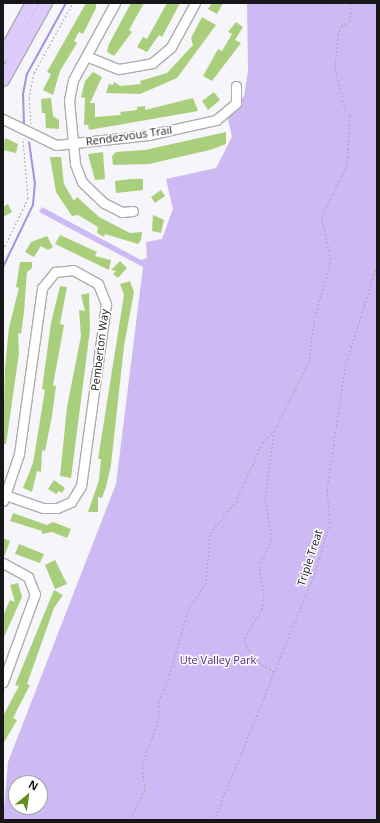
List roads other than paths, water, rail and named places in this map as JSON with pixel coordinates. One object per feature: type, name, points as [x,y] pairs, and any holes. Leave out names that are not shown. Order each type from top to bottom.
[{"type":"main road","points":[[3,56],[32,3]]},
{"type":"main road","points":[[3,80],[46,3]]},
{"type":"street","points":[[115,3],[86,56],[69,94],[73,144],[79,174],[88,190],[122,212],[133,211]]},
{"type":"street","points":[[86,56],[118,69],[152,63],[171,47],[195,3]]},
{"type":"street","name":"Rendezvous Trail","points":[[3,119],[49,144],[73,144],[148,135],[216,120],[236,103],[236,86]]},
{"type":"street","name":"Pemberton Way","points":[[53,269],[80,272],[105,289],[105,313],[83,478],[76,497],[66,508],[43,508],[4,498],[19,454],[40,295],[45,282],[53,269]]},
{"type":"street","points":[[3,563],[24,573],[34,583],[31,608],[3,682]]},
{"type":"waterway","points":[[24,123],[23,94],[27,74],[66,3]]},
{"type":"waterway","points":[[3,267],[33,205],[35,184],[29,142]]},
{"type":"park label","name":"Ute Valley Park","points":[[218,660]]}]
